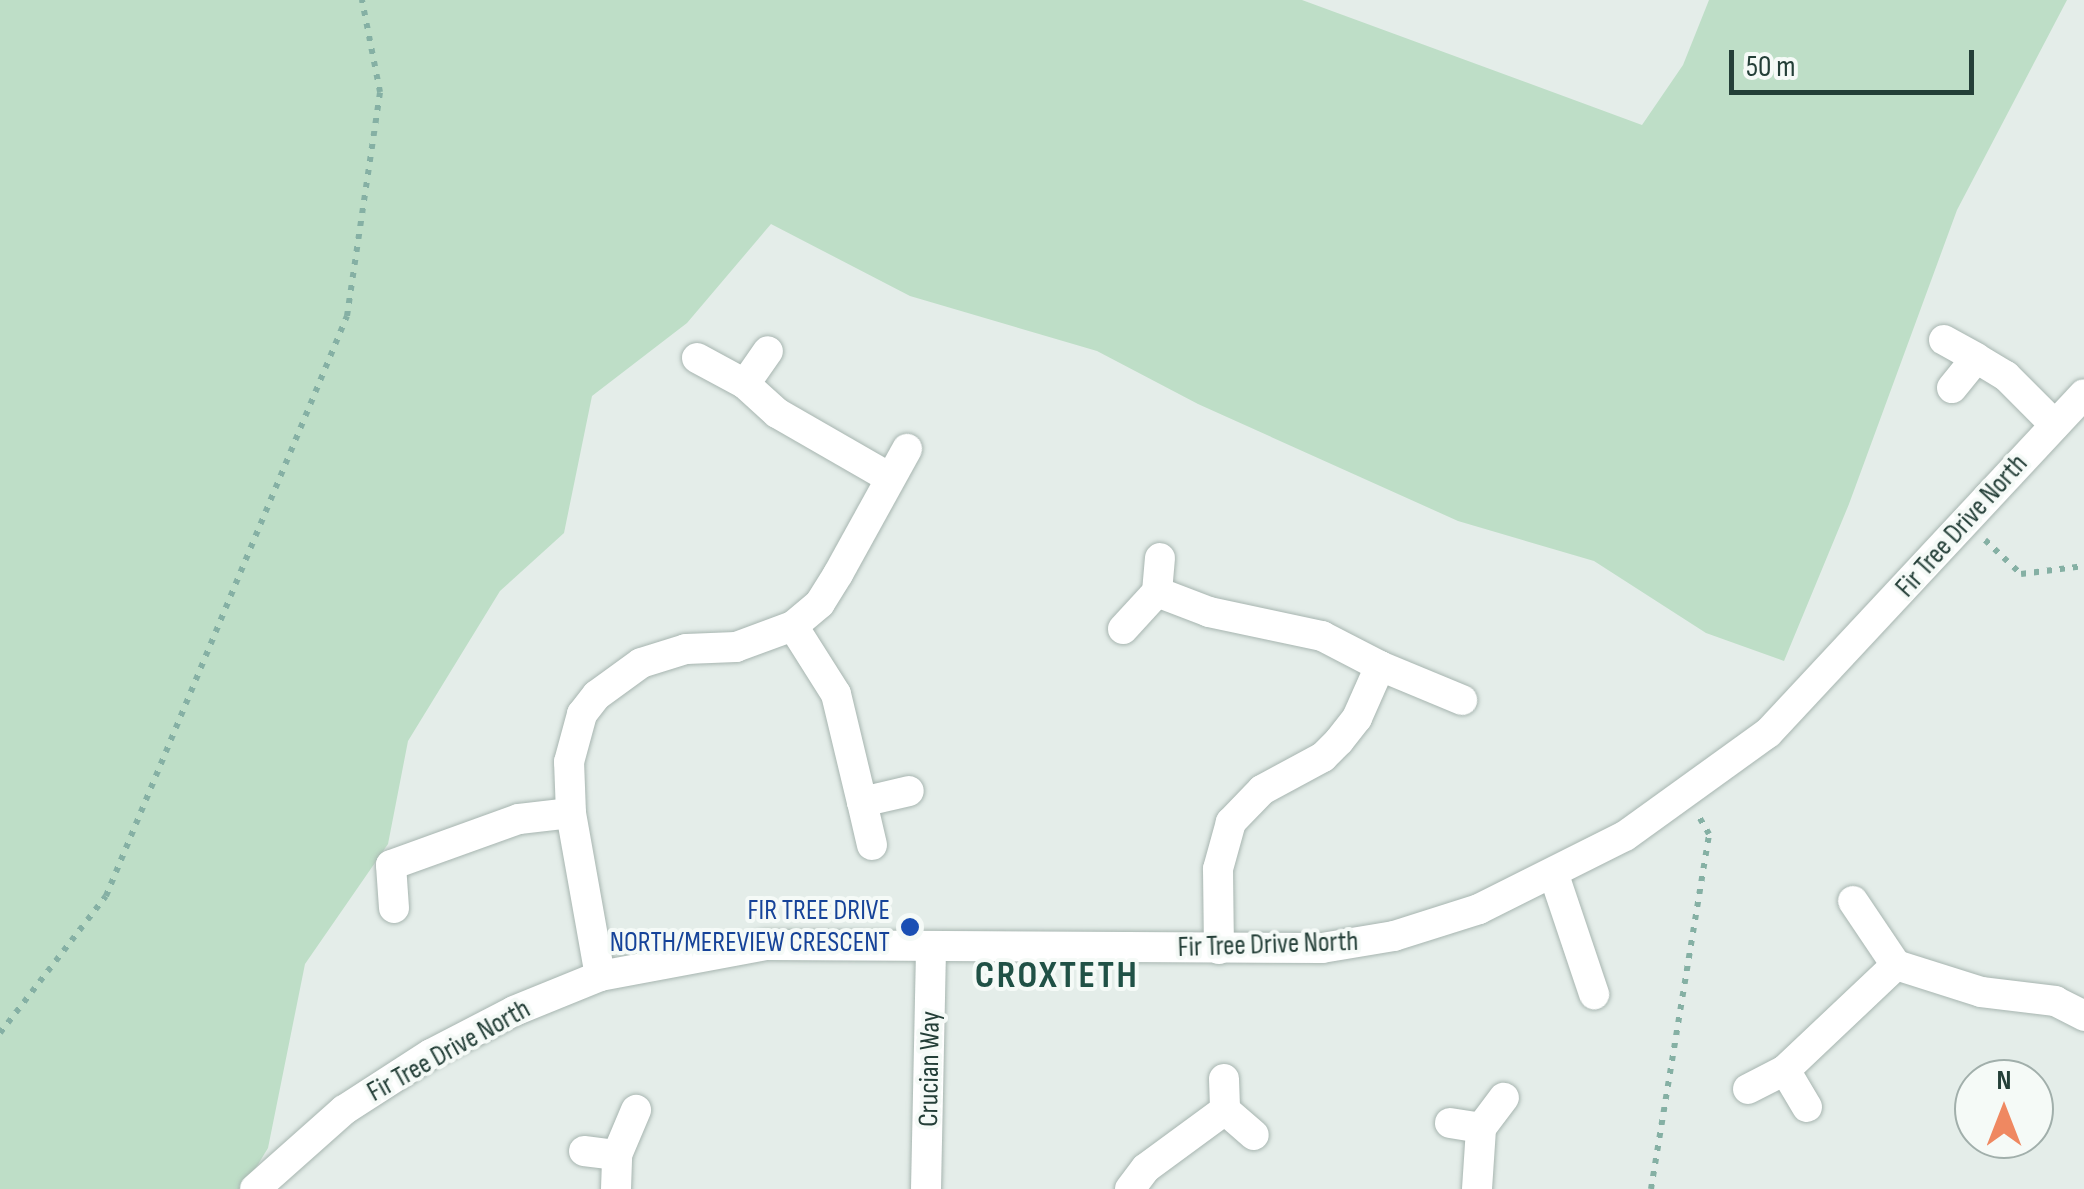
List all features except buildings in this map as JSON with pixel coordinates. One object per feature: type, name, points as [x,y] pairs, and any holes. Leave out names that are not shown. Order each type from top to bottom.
[{"type":"street","points":[[1944,340],[2006,376],[2055,425]]},
{"type":"street","points":[[745,384],[768,351]]},
{"type":"street","points":[[696,358],[745,384],[777,414],[890,478]]},
{"type":"street","points":[[1952,388],[1976,358]]},
{"type":"street","name":"Fir Tree Drive North","points":[[255,1189],[344,1110],[432,1054],[514,1011],[600,976],[766,945],[1322,948],[1394,936],[1479,909],[1554,875],[1686,795],[1768,733],[2084,394]]},
{"type":"street","points":[[600,976],[571,814],[573,738],[582,714],[598,694],[641,663],[664,655],[736,647],[792,626],[820,602],[907,449]]},
{"type":"street","points":[[1123,629],[1157,592],[1160,558]]},
{"type":"street","points":[[1157,592],[1209,612],[1322,636],[1380,666],[1462,700]]},
{"type":"street","points":[[792,626],[836,694],[872,845]]},
{"type":"street","points":[[1219,949],[1218,869],[1231,822],[1262,790],[1323,757],[1340,741],[1357,718],[1380,666]]},
{"type":"street","points":[[862,802],[909,791]]},
{"type":"street","points":[[394,908],[392,865],[519,820],[571,814]]},
{"type":"street","points":[[1554,875],[1594,994]]},
{"type":"street","points":[[1854,901],[1896,965],[1981,992],[2056,1002],[2084,1016]]},
{"type":"street","name":"Crucian Way","points":[[926,1189],[931,948]]},
{"type":"street","points":[[1748,1088],[1785,1070],[1896,965]]},
{"type":"street","points":[[1785,1070],[1807,1107]]},
{"type":"street","points":[[1224,1079],[1225,1110],[1254,1135]]},
{"type":"street","points":[[1478,1189],[1481,1128],[1504,1098]]},
{"type":"street","points":[[616,1189],[617,1154],[636,1110]]},
{"type":"street","points":[[1130,1189],[1146,1168],[1225,1110]]},
{"type":"street","points":[[1450,1123],[1481,1128]]},
{"type":"street","points":[[584,1151],[617,1154]]},
{"type":"path","points":[[0,1034],[106,896],[347,316],[380,92],[362,0]]},
{"type":"path","points":[[1966,522],[2021,574],[2084,566]]},
{"type":"path","points":[[1652,1189],[1709,834],[1686,795]]},
{"type":"green space","points":[[0,0],[1302,0],[1642,125],[1683,65],[1709,0],[2067,0],[1957,210],[1849,504],[1784,661],[1706,633],[1594,561],[1458,521],[1198,404],[1097,351],[910,296],[771,224],[687,323],[592,396],[564,533],[500,591],[408,741],[388,844],[305,964],[268,1148],[243,1189],[0,1189]]},
{"type":"place","name":"FIR TREE DRIVE NORTH/MEREVIEW CRESCENT","points":[[910,927]]},
{"type":"district","name":"CROXTETH","points":[[1057,976]]}]
